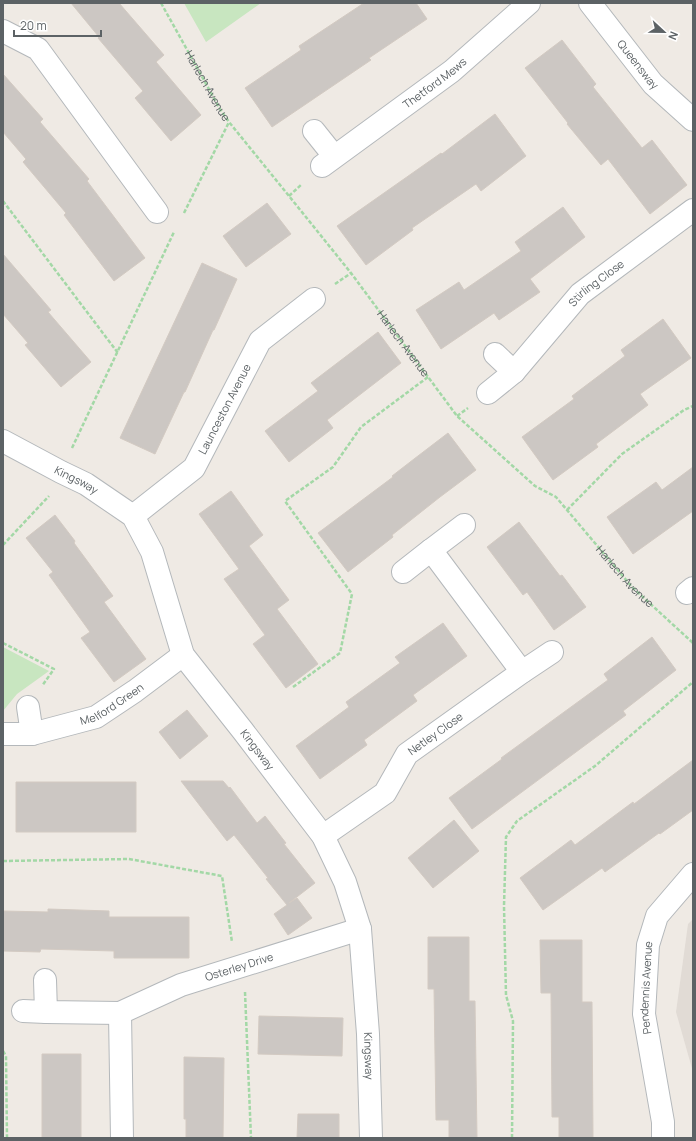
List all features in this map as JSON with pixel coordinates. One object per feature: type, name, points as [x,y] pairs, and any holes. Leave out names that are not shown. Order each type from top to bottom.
[{"type":"street","name":"Thetford Mews","points":[[314,131],[328,161],[452,71],[529,3]]},
{"type":"street","name":"Queensway","points":[[590,3],[653,84],[693,120]]},
{"type":"street","points":[[3,31],[38,49],[157,212]]},
{"type":"street","name":"Stirling Close","points":[[488,393],[514,372],[580,294],[693,210]]},
{"type":"street","name":"Launceston Avenue","points":[[133,516],[194,468],[260,341],[314,299]]},
{"type":"street","points":[[495,354],[514,372]]},
{"type":"street","name":"Kingsway","points":[[3,442],[86,484],[133,516],[152,552],[183,655],[243,730],[324,836],[345,882],[360,929],[368,1034],[371,1138]]},
{"type":"street","points":[[403,572],[464,525]]},
{"type":"street","points":[[431,550],[522,672]]},
{"type":"street","name":"Netley Close","points":[[324,836],[385,793],[407,754],[552,652]]},
{"type":"street","name":"Melford Green","points":[[3,734],[32,734],[96,717],[135,691],[183,655]]},
{"type":"street","points":[[28,707],[32,734]]},
{"type":"street","name":"Pendennis Avenue","points":[[663,1138],[663,1122],[644,1014],[648,944],[657,916],[693,874]]},
{"type":"street","name":"Osterley Drive","points":[[23,1011],[120,1013],[181,985],[360,929]]},
{"type":"street","points":[[45,980],[46,1012]]},
{"type":"street","points":[[120,1013],[122,1138]]},
{"type":"path","name":"Harlech Avenue","points":[[161,3],[220,110],[351,273],[457,416],[535,486],[556,497],[632,587],[693,643]]},
{"type":"path","points":[[181,218],[229,122]]},
{"type":"path","points":[[3,201],[118,353]]},
{"type":"path","points":[[3,545],[48,497],[118,353],[174,232]]},
{"type":"path","points":[[293,687],[340,653],[352,594],[285,501],[333,467],[361,427],[428,377]]},
{"type":"path","points":[[567,510],[622,454],[684,410],[693,406]]},
{"type":"path","points":[[3,643],[54,669],[28,707]]},
{"type":"path","points":[[512,1138],[513,1022],[506,995],[504,906],[506,837],[517,822],[595,766],[693,682]]},
{"type":"path","points":[[3,861],[129,858],[222,876],[236,967],[244,980],[251,1138]]},
{"type":"path","points":[[3,1051],[6,1056],[7,1138]]},
{"type":"shaded area","points":[[693,919],[693,1072],[676,1012],[688,924]]},
{"type":"green space","points":[[184,3],[261,3],[206,42]]},
{"type":"green space","points":[[3,647],[49,671],[17,694],[3,711]]},
{"type":"building","points":[[71,3],[119,3],[164,55],[156,62],[201,115],[171,141],[135,98],[143,91],[98,38],[99,37]]},
{"type":"building","points":[[364,3],[416,3],[427,19],[369,58],[371,60],[272,127],[245,88],[301,50],[299,46]]},
{"type":"building","points":[[562,40],[596,84],[593,87],[642,148],[652,140],[687,185],[650,214],[608,159],[601,165],[567,124],[568,123],[525,68]]},
{"type":"building","points":[[3,74],[43,119],[40,122],[89,179],[87,181],[145,258],[114,281],[64,215],[66,213],[23,162],[26,159],[3,132]]},
{"type":"building","points":[[495,114],[526,156],[481,191],[476,184],[412,228],[413,230],[366,265],[337,226],[441,153],[442,154]]},
{"type":"building","points":[[267,203],[291,234],[246,267],[223,236]]},
{"type":"building","points":[[563,207],[585,237],[530,279],[540,292],[499,320],[494,313],[441,349],[416,310],[459,282],[464,290],[521,251],[515,242]]},
{"type":"building","points":[[3,254],[51,310],[48,312],[91,362],[61,387],[25,345],[28,343],[3,314]]},
{"type":"building","points":[[202,263],[237,279],[155,454],[120,438]]},
{"type":"building","points":[[663,319],[691,358],[640,394],[648,405],[596,444],[598,447],[553,480],[522,437],[574,399],[572,396],[625,356],[621,350]]},
{"type":"building","points":[[378,332],[401,363],[327,420],[333,428],[289,462],[265,431],[318,391],[311,383]]},
{"type":"building","points":[[448,433],[476,470],[392,535],[393,537],[348,572],[318,533],[393,477],[392,476]]},
{"type":"building","points":[[693,467],[693,511],[633,554],[607,517],[656,482],[662,490]]},
{"type":"building","points":[[231,491],[263,535],[249,546],[289,600],[277,609],[318,664],[286,688],[253,644],[265,635],[224,579],[239,569],[199,514]]},
{"type":"building","points":[[55,515],[113,596],[104,602],[146,659],[114,682],[81,638],[90,632],[49,575],[53,572],[26,538]]},
{"type":"building","points":[[519,522],[560,576],[562,575],[586,607],[554,630],[527,592],[523,595],[487,547]]},
{"type":"building","points":[[443,623],[467,656],[413,695],[417,701],[364,740],[367,745],[320,779],[296,746],[349,707],[346,702],[400,663],[395,657]]},
{"type":"building","points":[[652,637],[676,670],[623,711],[626,715],[472,829],[449,798],[608,680],[604,674]]},
{"type":"building","points":[[187,710],[208,736],[180,759],[159,732]]},
{"type":"building","points":[[693,760],[693,810],[605,872],[602,868],[543,910],[520,878],[571,840],[575,845],[633,802],[634,804]]},
{"type":"building","points":[[181,781],[223,781],[229,788],[230,787],[257,823],[265,816],[286,843],[284,844],[315,883],[289,903],[297,898],[312,918],[288,935],[274,914],[287,905],[234,835],[227,841]]},
{"type":"building","points":[[16,782],[136,782],[136,832],[16,832]]},
{"type":"building","points":[[454,820],[479,851],[433,888],[408,858]]},
{"type":"building","points":[[48,909],[109,911],[109,917],[189,917],[189,958],[114,958],[114,951],[41,949],[40,952],[3,951],[3,911],[48,912]]},
{"type":"building","points":[[428,937],[469,937],[469,1001],[475,1001],[477,1138],[449,1138],[449,1120],[436,1120],[434,989],[428,989]]},
{"type":"building","points":[[540,940],[582,940],[582,1002],[592,1002],[593,1138],[559,1138],[559,1117],[552,1117],[551,993],[541,993]]},
{"type":"building","points":[[259,1016],[343,1018],[342,1056],[258,1054]]},
{"type":"building","points":[[42,1054],[81,1054],[81,1138],[42,1138]]},
{"type":"building","points":[[184,1057],[224,1058],[223,1138],[186,1138],[186,1119],[184,1119]]},
{"type":"building","points":[[298,1114],[339,1114],[339,1138],[297,1138]]}]
